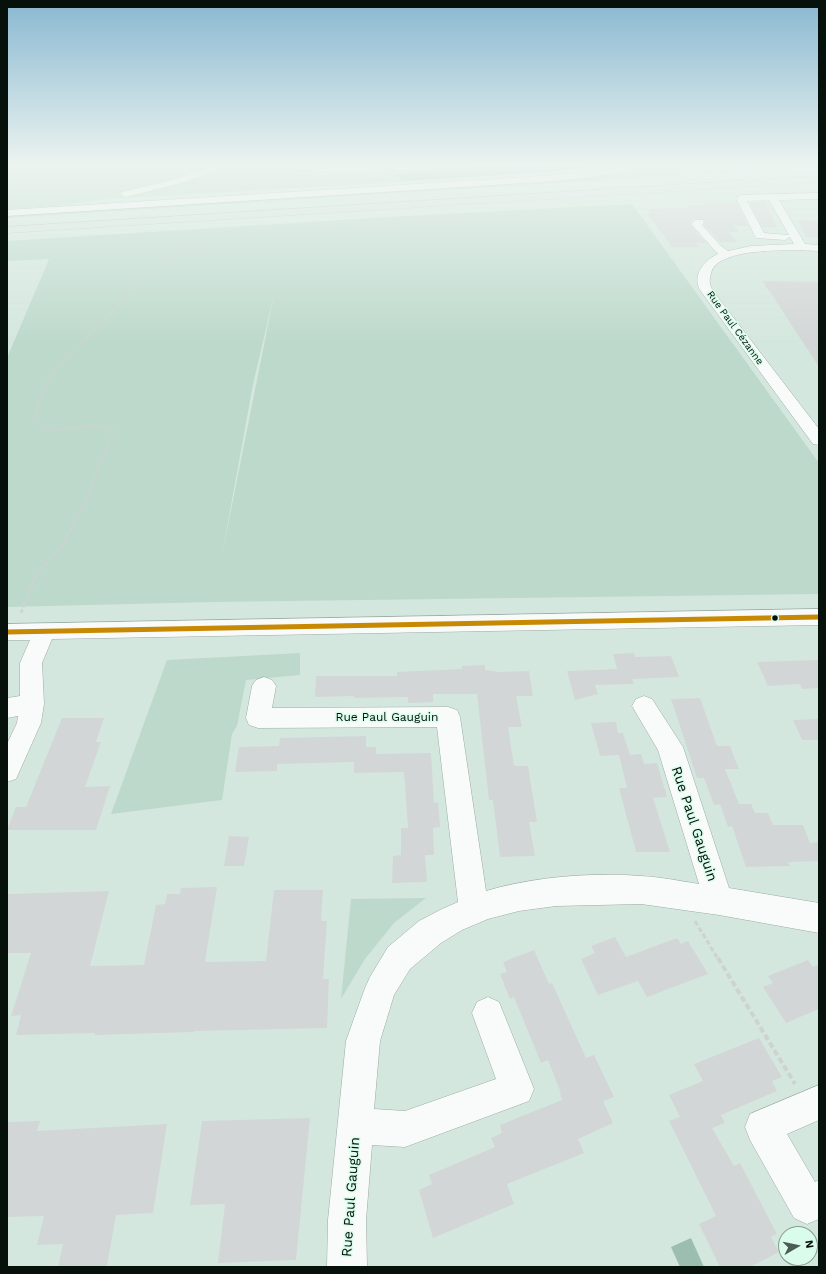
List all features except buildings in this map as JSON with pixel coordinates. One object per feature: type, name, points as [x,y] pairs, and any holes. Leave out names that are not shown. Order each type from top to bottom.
[{"type":"highway","points":[[7,230],[79,225]]},
{"type":"street","points":[[697,225],[717,248],[726,255]]},
{"type":"street","points":[[753,225],[760,236],[763,237],[796,239]]},
{"type":"street","points":[[788,225],[796,239]]},
{"type":"street","name":"Rue Paul Cézanne","points":[[819,248],[796,239],[775,246],[726,255],[712,263],[704,271],[702,282],[710,295],[819,440]]},
{"type":"street","points":[[799,413],[819,414]]},
{"type":"street","points":[[10,632],[819,617]]},
{"type":"street","points":[[7,771],[29,723],[32,704],[32,662],[44,631]]},
{"type":"street","name":"Rue Paul Gauguin","points":[[264,686],[258,718],[448,717],[474,910]]},
{"type":"street","points":[[7,708],[32,704]]},
{"type":"street","name":"Rue Paul Gauguin","points":[[644,706],[670,747],[719,900]]},
{"type":"street","name":"Rue Paul Gauguin","points":[[347,1267],[347,1220],[363,1041],[381,988],[399,958],[430,932],[451,920],[487,905],[519,897],[556,892],[592,890],[641,890],[719,900],[819,918]]},
{"type":"street","name":"Rue Paul Gauguin","points":[[355,1126],[405,1130],[517,1089],[488,1013]]},
{"type":"street","points":[[814,1104],[764,1127],[807,1205],[819,1199]]},
{"type":"path","points":[[10,632],[26,603],[36,574],[64,544],[80,509],[88,497],[100,463],[114,431],[103,426],[84,426],[52,430],[42,428],[37,424],[34,415],[45,385],[62,362],[141,280],[192,244],[202,239],[213,235],[238,235],[375,225]]},
{"type":"path","points":[[679,895],[814,1104]]},
{"type":"shaded area","points":[[255,225],[647,225],[819,463],[819,594],[213,602],[7,607],[7,358],[49,259],[7,261],[7,241]],"holes":[[[274,295],[222,555],[253,384]]]},
{"type":"shaded area","points":[[300,653],[300,675],[246,680],[237,726],[232,734],[222,800],[111,814],[167,660]]},
{"type":"shaded area","points":[[426,898],[394,923],[365,959],[341,999],[351,899]]},
{"type":"shaded area","points":[[691,1238],[704,1267],[680,1267],[671,1247]]},
{"type":"transit line","points":[[7,632],[819,617]]}]
